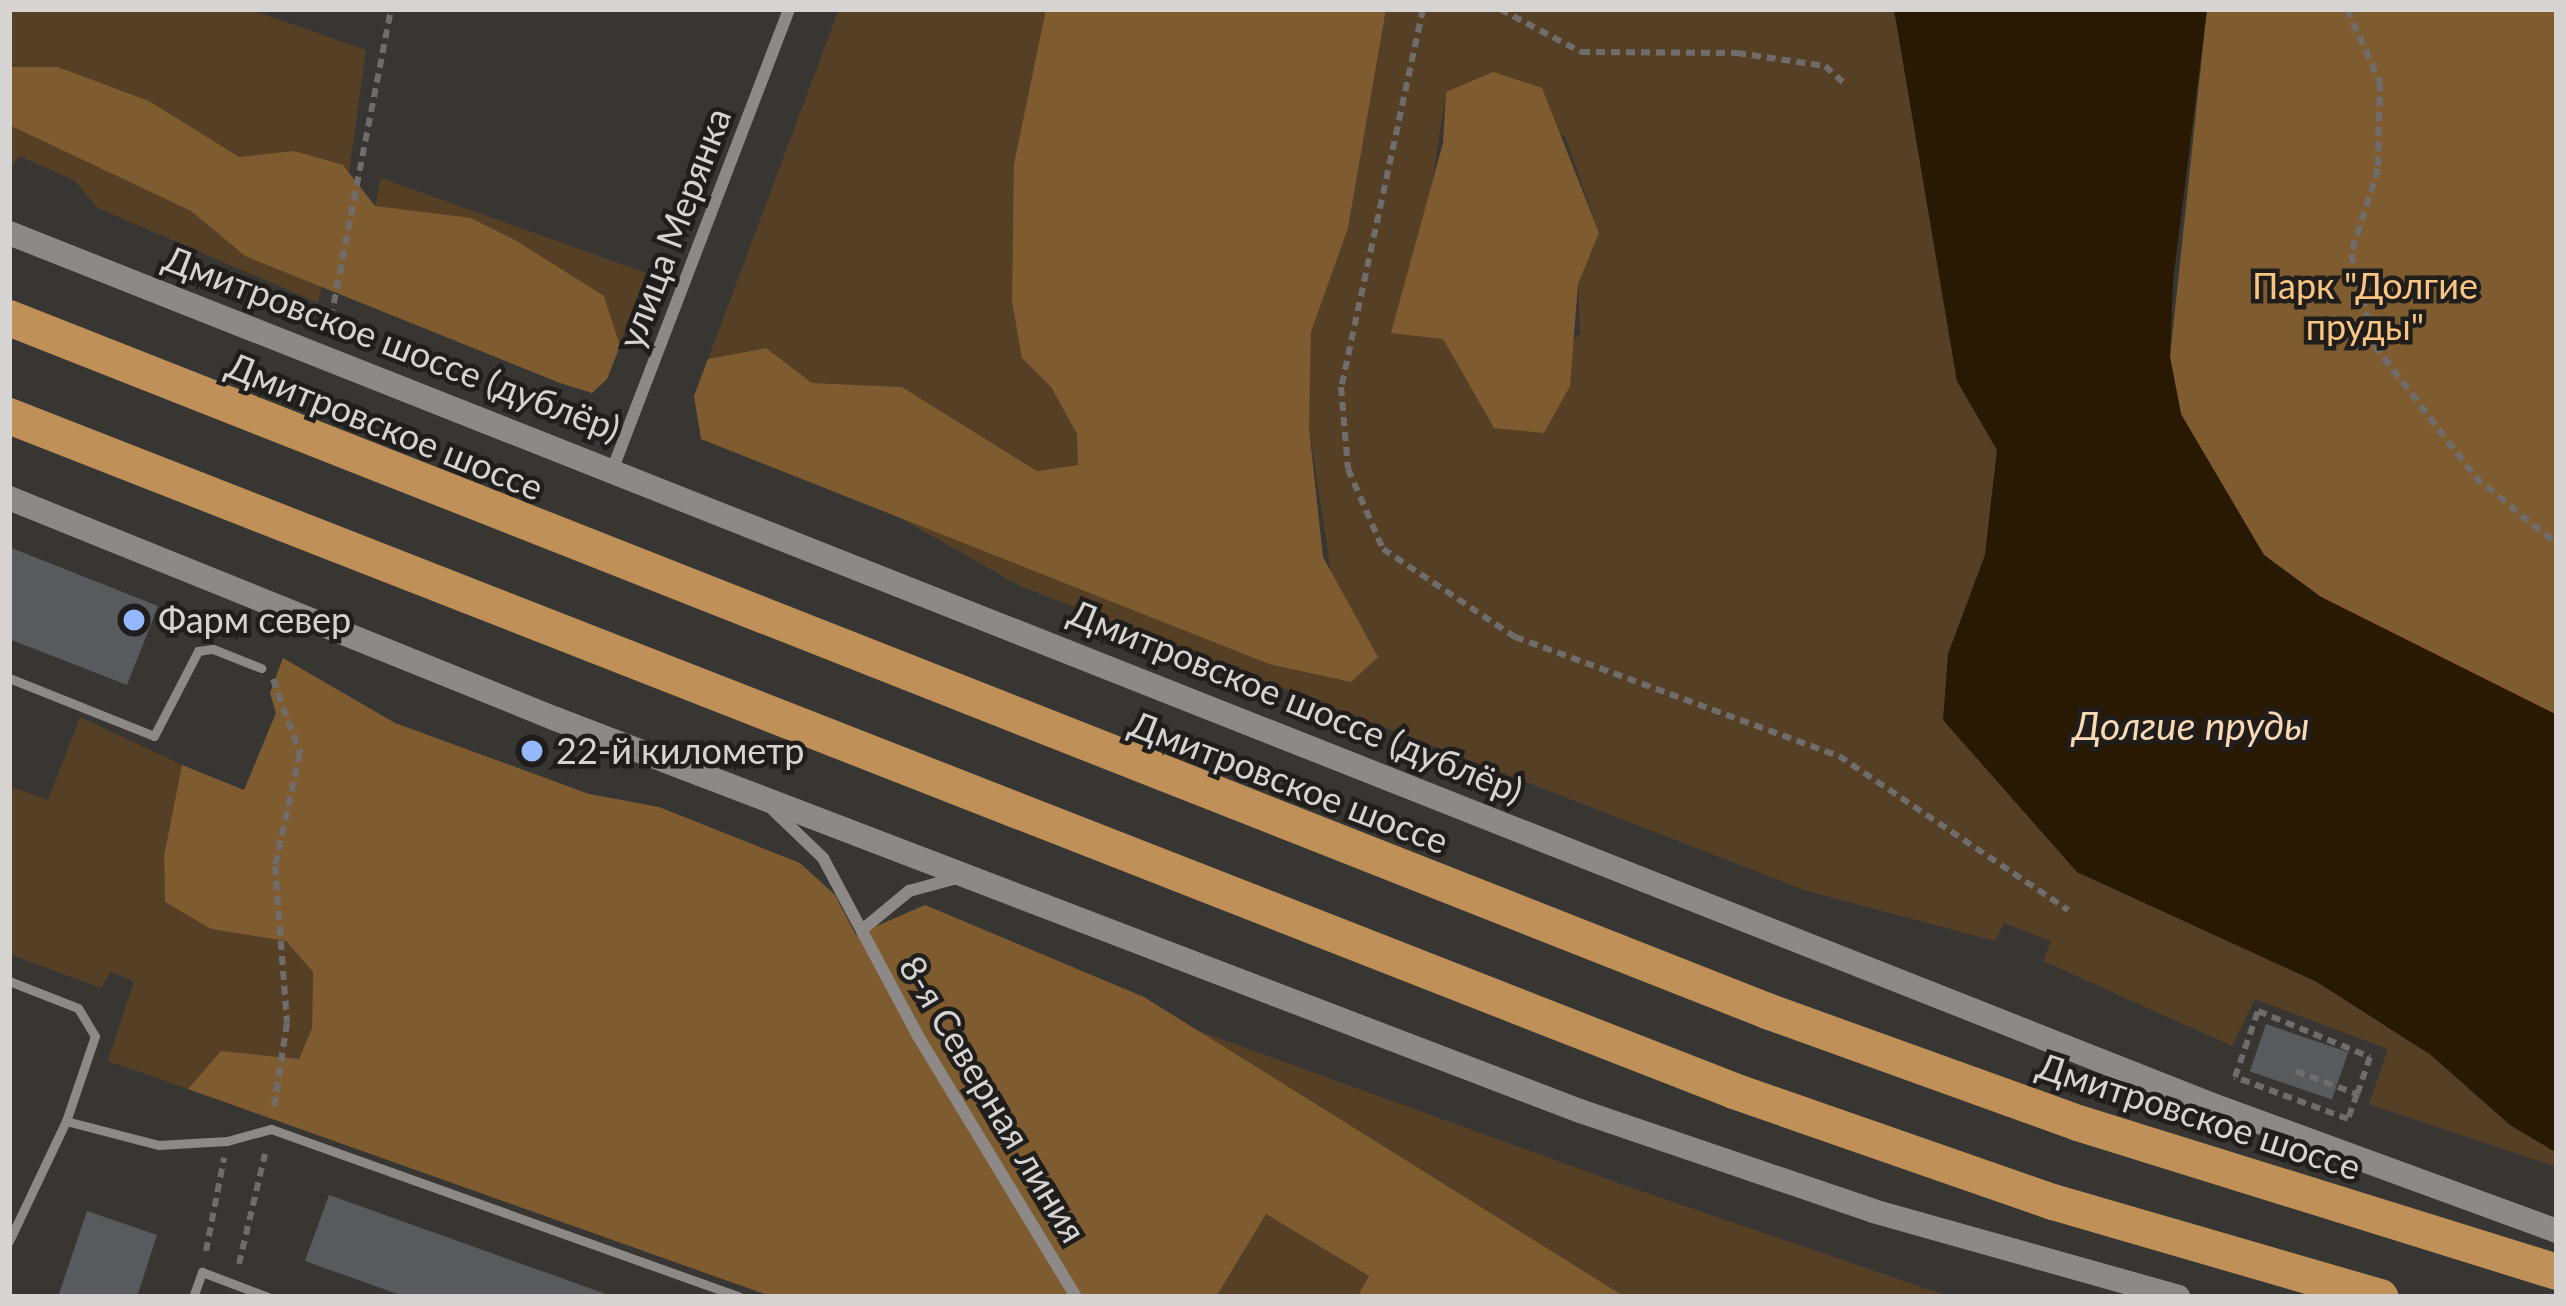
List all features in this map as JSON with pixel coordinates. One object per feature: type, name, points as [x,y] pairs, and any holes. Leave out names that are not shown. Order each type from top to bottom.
[{"type":"highway","name":"Дмитровское шоссе","points":[[9,318],[359,463],[1767,1010],[2078,1124],[2557,1273]]},
{"type":"highway","points":[[9,416],[1734,1091],[2053,1202],[2380,1297]]},
{"type":"street","name":"улица Мерянка","points":[[614,468],[789,9]]},
{"type":"street","name":"Дмитровское шоссе (дублёр)","points":[[9,233],[614,468],[2210,1104],[2557,1232]]},
{"type":"street","points":[[9,498],[754,794],[1580,1112],[1873,1211],[2178,1297]]},
{"type":"street","name":"8-я Северная линия","points":[[754,794],[823,858],[918,1036],[1076,1297]]},
{"type":"street","points":[[863,928],[909,890],[940,878],[980,880]]},
{"type":"lane","points":[[9,678],[154,736],[198,651],[213,649],[261,668]]},
{"type":"lane","points":[[9,982],[89,1018],[95,1036],[66,1120],[14,1208],[9,1241]]},
{"type":"lane","points":[[66,1120],[158,1145],[227,1141],[271,1129],[739,1297]]},
{"type":"lane","points":[[194,1297],[202,1272],[268,1297]]},
{"type":"lane","points":[[230,1297],[234,1285]]},
{"type":"path","points":[[331,318],[391,9]]},
{"type":"path","points":[[1423,9],[1341,387],[1348,470],[1383,550],[1515,637],[1839,756],[2068,910]]},
{"type":"path","points":[[1500,9],[1581,52],[1738,53],[1825,66],[1845,84]]},
{"type":"path","points":[[2347,9],[2380,82],[2378,169],[2351,254],[2375,346],[2475,477],[2557,544]]},
{"type":"path","points":[[234,1285],[271,1129],[287,1023],[274,866],[300,753],[274,680],[261,668]]},
{"type":"path","points":[[2258,1011],[2370,1057],[2357,1094],[2348,1119],[2235,1078],[2258,1011]]},
{"type":"path","points":[[2296,1071],[2357,1094]]},
{"type":"path","points":[[202,1272],[227,1141]]},
{"type":"shaded area","points":[[9,9],[249,9],[366,50],[349,172],[294,151],[239,158],[149,101],[58,67],[9,67]]},
{"type":"shaded area","points":[[839,9],[1046,9],[1014,164],[1022,358],[1051,387],[1077,434],[1078,465],[1037,471],[902,387],[812,383],[766,348],[708,359]]},
{"type":"shaded area","points":[[1386,9],[1894,9],[1957,381],[1997,450],[1985,555],[1948,654],[2077,872],[2317,982],[2431,1055],[2510,1125],[2557,1153],[2557,1167],[2369,1104],[2388,1049],[2255,999],[2232,1046],[2043,961],[2051,941],[2004,923],[1995,941],[1807,891],[1020,586],[893,514],[1269,664],[1333,586],[1309,428],[1311,331],[1348,228]],"holes":[[[1446,92],[1565,136],[1599,233],[1578,284],[1580,334],[1494,428],[1443,339],[1431,191]]]},
{"type":"shaded area","points":[[9,125],[191,211],[245,256],[322,283],[318,303],[98,208],[74,180],[19,156],[9,170]]},
{"type":"shaded area","points":[[381,178],[646,273],[620,346],[604,296],[561,270],[375,206]]},
{"type":"shaded area","points":[[80,717],[182,765],[164,856],[165,902],[211,929],[286,941],[313,972],[312,1028],[299,1059],[221,1052],[188,1089],[108,1061],[134,981],[111,972],[101,988],[9,954],[9,786],[48,800]]},
{"type":"shaded area","points":[[1174,1022],[1632,1188],[1951,1297],[1625,1297]]},
{"type":"shaded area","points":[[1266,1214],[1369,1276],[1357,1297],[1216,1297]]},
{"type":"green space","points":[[1046,9],[1386,9],[1348,228],[1311,332],[1309,428],[1323,557],[1378,657],[1351,682],[1269,664],[701,439],[694,396],[708,359],[766,348],[812,383],[902,387],[1037,471],[1078,465],[1077,434],[1051,387],[1022,358],[1012,301],[1014,164]]},
{"type":"green space","name":"Парк \"Долгие пруды\"","points":[[2207,9],[2557,9],[2557,715],[2321,597],[2264,555],[2208,471],[2181,414],[2170,357]]},
{"type":"green space","points":[[9,67],[58,67],[149,101],[239,157],[294,151],[343,165],[375,206],[471,218],[515,240],[604,296],[620,346],[607,379],[592,393],[560,383],[245,256],[191,211],[9,125]]},
{"type":"green space","points":[[1493,72],[1542,88],[1599,233],[1578,284],[1570,386],[1544,433],[1494,428],[1443,339],[1391,333],[1443,143],[1446,92]]},
{"type":"green space","points":[[283,658],[395,723],[589,794],[659,807],[800,863],[835,895],[856,935],[925,905],[1144,997],[1625,1297],[1357,1297],[1369,1276],[1266,1214],[1216,1297],[773,1297],[188,1089],[221,1051],[299,1059],[312,1028],[313,972],[286,941],[211,929],[165,902],[164,856],[182,765],[244,790],[276,713],[270,693]]},
{"type":"water","name":"Долгие пруды","points":[[1894,9],[2207,9],[2173,281],[2170,357],[2181,414],[2264,555],[2321,597],[2557,715],[2557,1153],[2510,1125],[2431,1055],[2317,982],[2077,872],[1943,720],[1948,654],[1985,555],[1997,450],[1957,381]]},
{"type":"building","points":[[9,547],[158,606],[127,685],[9,639]]},
{"type":"building","points":[[2266,1024],[2348,1052],[2332,1100],[2250,1071]]},
{"type":"building","points":[[329,1195],[603,1293],[602,1297],[406,1297],[305,1261]]},
{"type":"building","points":[[87,1211],[157,1235],[137,1297],[58,1297]]},
{"type":"place","name":"Фарм север","points":[[134,620]]},
{"type":"place","name":"22-й километр","points":[[532,751]]}]
